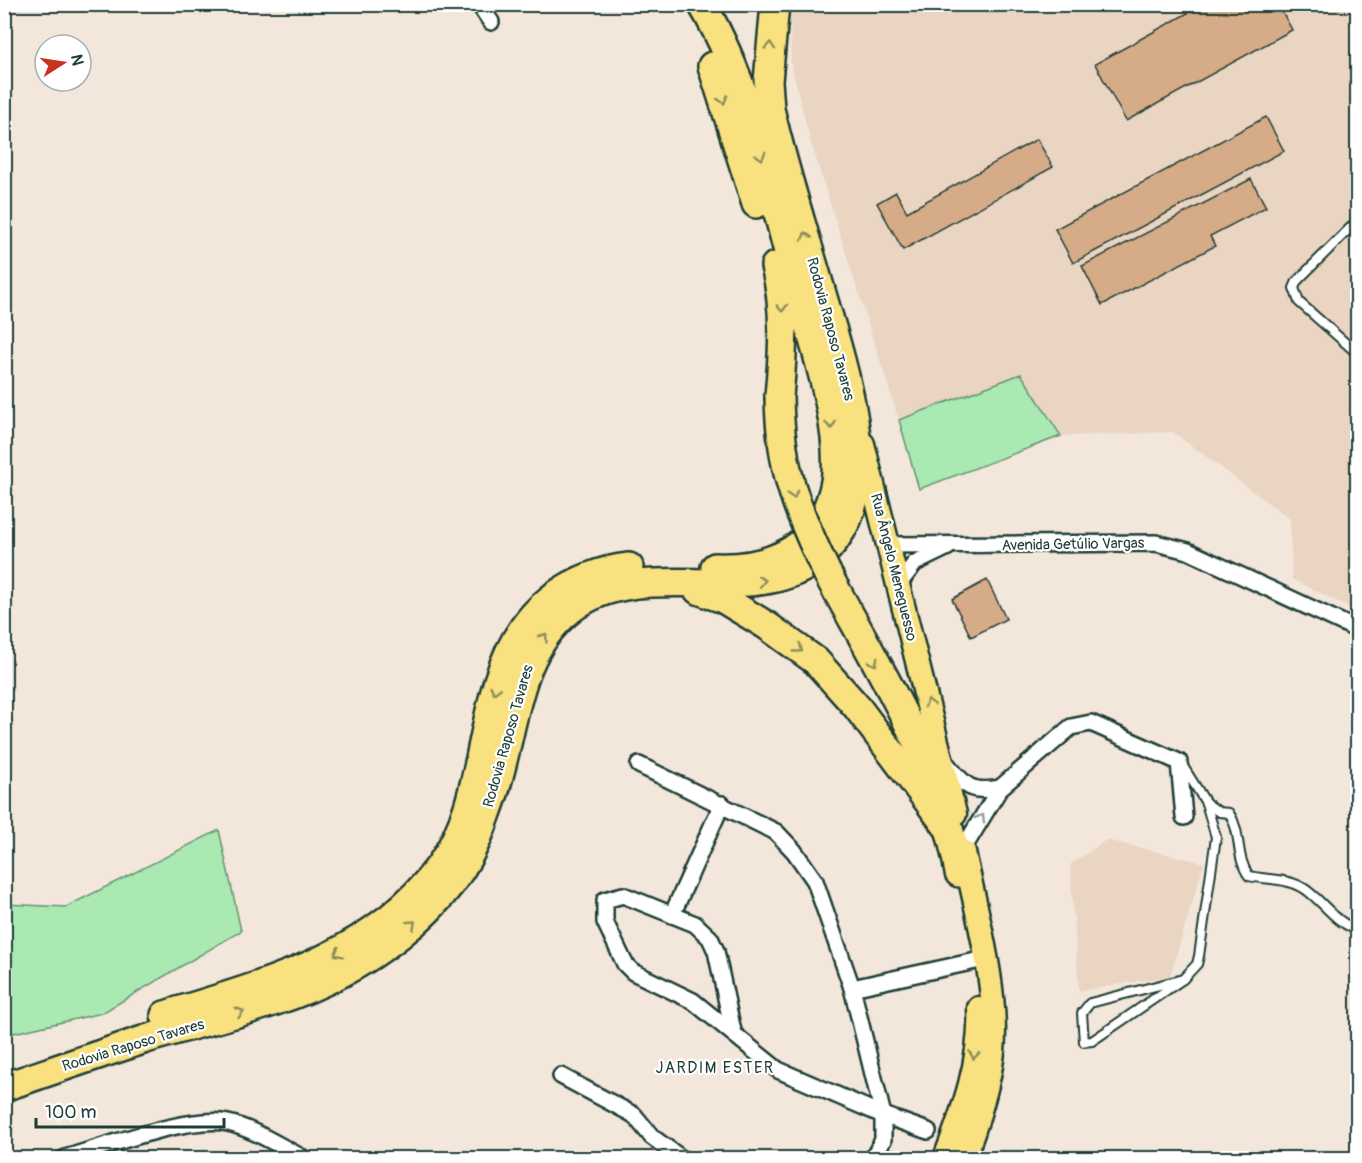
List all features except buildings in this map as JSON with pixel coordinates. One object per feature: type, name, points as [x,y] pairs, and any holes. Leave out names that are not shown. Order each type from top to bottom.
[{"type":"highway","points":[[693,4],[776,269],[781,294],[782,318],[779,396],[785,466],[794,503],[827,573],[914,736],[937,791],[946,825],[965,872]]},
{"type":"highway","name":"Rodovia Raposo Tavares","points":[[4,1068],[298,972],[344,950],[386,923],[417,894],[440,866],[459,832],[471,798],[496,682],[507,654],[522,628],[543,605],[568,586],[593,574],[619,568],[731,567],[775,559],[798,547],[815,531],[834,490],[837,466],[832,424],[820,368],[751,119],[728,57],[702,4]]},
{"type":"highway","name":"Rodovia Raposo Tavares","points":[[4,1087],[144,1040],[279,1001],[324,981],[396,938],[443,891],[463,864],[480,833],[499,777],[523,676],[534,650],[549,629],[570,609],[588,597],[630,583],[674,582],[731,585],[761,582],[799,569],[826,552],[848,518],[856,477],[856,433],[845,373],[770,109],[768,81],[775,4]]},
{"type":"highway","points":[[674,582],[723,599],[766,625],[816,662],[857,707],[946,825]]},
{"type":"main road","name":"Rua Ângelo Meneguesso","points":[[845,373],[943,760],[965,872]]},
{"type":"main road","points":[[963,1158],[972,1140],[993,1053],[992,1004],[979,960],[965,872]]},
{"type":"main road","points":[[945,1158],[965,1104],[974,1060],[980,1018],[979,960]]},
{"type":"street","points":[[479,4],[492,22]]},
{"type":"street","name":"Avenida Getúlio Vargas","points":[[888,545],[1156,543],[1188,551],[1358,630]]},
{"type":"street","name":"Avenida Getúlio Vargas","points":[[898,585],[915,563],[951,545]]},
{"type":"street","points":[[965,872],[1000,788],[1053,740],[1071,727],[1083,723],[1091,723],[1179,762],[1184,817]]},
{"type":"street","points":[[943,760],[965,785],[972,789],[981,792],[1000,788]]},
{"type":"street","points":[[639,765],[776,832],[794,851],[814,882],[852,988],[883,1115],[883,1140],[873,1158]]},
{"type":"street","points":[[672,915],[722,804]]},
{"type":"street","points":[[733,1031],[716,951],[710,938],[695,924],[623,895],[605,900],[603,907],[605,922],[625,964],[642,977],[693,1001],[733,1031],[778,1070],[883,1115],[928,1131]]},
{"type":"street","points":[[852,988],[979,960]]},
{"type":"street","points":[[561,1076],[634,1115],[652,1137],[681,1158]]},
{"type":"street","points":[[65,1158],[198,1121],[226,1122],[250,1130],[303,1158]]},
{"type":"lane","points":[[1358,220],[1297,281],[1294,288],[1299,302],[1358,354]]},
{"type":"lane","points":[[1179,762],[1206,803],[1216,837],[1215,859],[1197,964],[1182,979],[1092,1041],[1084,1042],[1082,1013],[1090,1003],[1182,979]]},
{"type":"lane","points":[[1206,803],[1219,812],[1229,813],[1236,823],[1241,865],[1249,876],[1282,880],[1304,888],[1337,921],[1358,930]]},
{"type":"shaded area","points":[[790,5],[1344,5],[1358,34],[1357,611],[1292,579],[1290,519],[1173,432],[1061,436],[1021,374],[899,420],[811,143],[791,64]]},
{"type":"shaded area","points":[[1106,840],[1204,863],[1170,976],[1079,991],[1070,865]]},
{"type":"green space","points":[[1021,374],[1061,436],[919,489],[899,420]]},
{"type":"green space","points":[[219,830],[241,931],[102,1013],[5,1035],[5,904],[66,907]]},
{"type":"district","name":"JARDIM ESTER","points":[[715,1067]]}]
